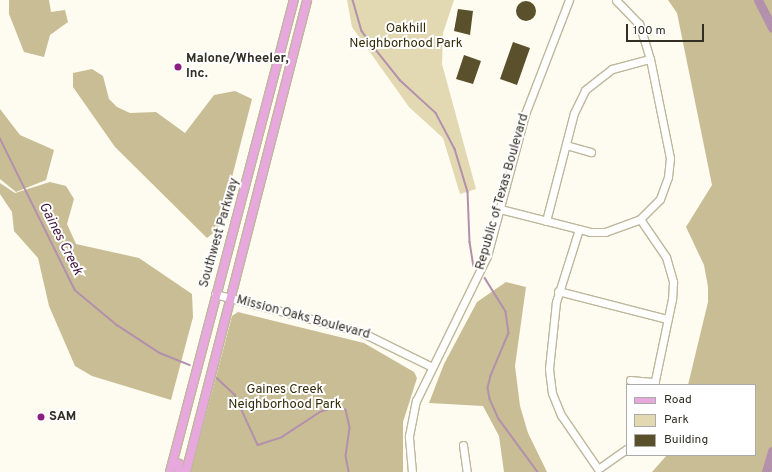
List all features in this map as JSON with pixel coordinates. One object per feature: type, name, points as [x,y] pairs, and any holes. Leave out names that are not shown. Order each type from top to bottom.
[{"type":"main road","name":"Southwest Parkway","points":[[170,472],[215,294],[294,0]]},
{"type":"main road","name":"Southwest Parkway","points":[[186,472],[228,298],[307,0]]},
{"type":"main road","points":[[173,461],[179,464],[179,472]]},
{"type":"street","name":"Republic of Texas Boulevard","points":[[412,472],[411,421],[419,394],[482,269],[500,209],[525,114],[569,0]]},
{"type":"street","points":[[500,209],[579,229],[605,232],[640,219],[660,199],[669,167],[669,149],[650,59],[639,24],[616,0]]},
{"type":"street","points":[[546,221],[576,107],[594,80],[619,66],[650,59]]},
{"type":"street","points":[[566,145],[591,152]]},
{"type":"street","points":[[630,380],[654,384],[673,290],[671,273],[661,249],[640,219]]},
{"type":"street","points":[[579,229],[558,291],[549,369],[557,408],[598,469],[626,450]]},
{"type":"street","points":[[558,291],[667,319]]},
{"type":"street","name":"Mission Oaks Boulevard","points":[[215,294],[356,330],[432,367]]},
{"type":"street","points":[[463,445],[467,472]]},
{"type":"green space","points":[[9,0],[49,0],[51,12],[65,10],[68,22],[50,35],[44,57],[24,52],[9,14]]},
{"type":"green space","name":"Oakhill Neighborhood Park","points":[[347,0],[454,0],[443,33],[442,64],[476,189],[460,194],[443,138],[409,107],[352,27]]},
{"type":"green space","points":[[668,0],[772,0],[772,472],[652,472],[666,456],[756,456],[756,384],[688,384],[708,302],[708,287],[704,265],[686,227],[712,185],[677,13]]},
{"type":"green space","points":[[92,69],[103,76],[109,99],[117,107],[130,113],[156,112],[185,133],[214,95],[235,91],[252,99],[219,228],[207,238],[115,147],[73,87],[73,73]]},
{"type":"green space","points":[[0,109],[20,135],[54,150],[46,180],[16,192],[0,179]]},
{"type":"green space","points":[[50,182],[66,186],[74,199],[67,224],[76,244],[139,258],[192,294],[193,317],[171,400],[92,376],[75,366],[49,306],[38,258],[14,231],[12,212],[0,194],[0,183],[15,193]]},
{"type":"green space","points":[[506,282],[526,287],[515,366],[520,406],[528,433],[547,472],[504,472],[499,436],[483,406],[429,403],[444,364],[477,302]]},
{"type":"green space","name":"Gaines Creek Neighborhood Park","points":[[238,312],[364,343],[414,372],[417,378],[403,422],[403,472],[191,472],[232,316]]},
{"type":"building","points":[[526,1],[533,4],[536,11],[533,18],[526,21],[519,18],[516,11],[519,4]]},
{"type":"building","points":[[458,9],[473,11],[470,35],[454,31]]},
{"type":"building","points":[[513,42],[530,48],[517,85],[500,79]]},
{"type":"building","points":[[464,55],[481,61],[473,84],[456,79]]},
{"type":"waterway","points":[[353,0],[362,31],[400,80],[436,113],[455,149],[468,192],[470,242],[474,266]]},
{"type":"waterway","points":[[758,0],[772,28]]},
{"type":"waterway","name":"Gaines Creek","points":[[0,138],[75,290],[117,325],[160,353],[190,365]]},
{"type":"waterway","points":[[485,278],[506,312],[509,333],[491,376],[488,388],[490,399],[499,419],[538,472]]},
{"type":"waterway","name":"Gaines Creek","points":[[217,378],[235,395],[258,445],[282,437],[320,412],[339,406],[346,410],[350,428],[346,456],[349,472]]},
{"type":"waterway","points":[[766,472],[772,451]]},
{"type":"place","name":"Malone/Wheeler, Inc.","points":[[178,67]]},
{"type":"place","name":"SAM","points":[[41,417]]}]
